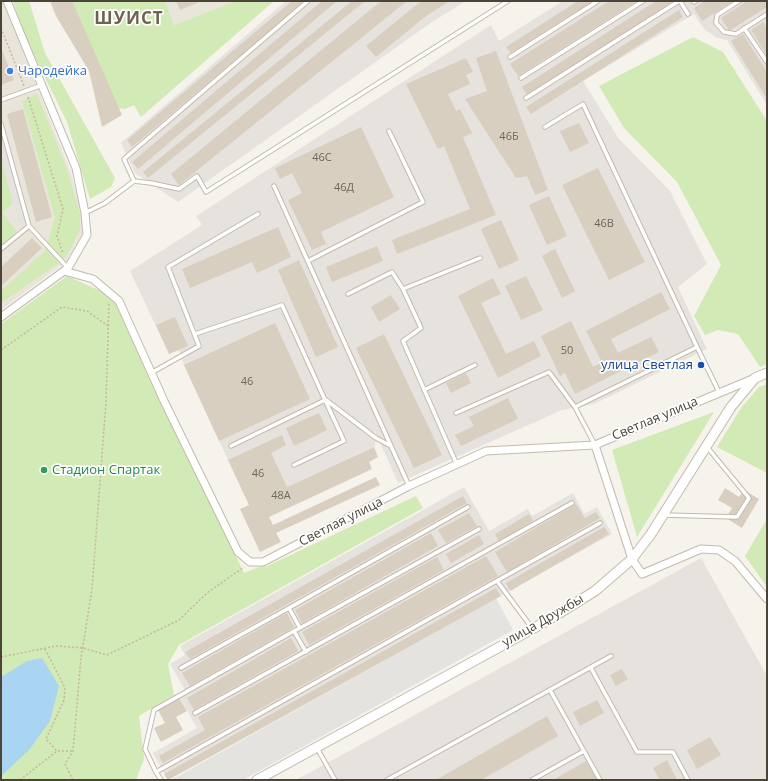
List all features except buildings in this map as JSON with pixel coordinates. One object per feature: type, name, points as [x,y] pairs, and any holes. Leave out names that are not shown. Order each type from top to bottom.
[{"type":"street","points":[[1,317],[66,267],[87,234],[86,214],[76,168],[7,1]]},
{"type":"street","points":[[66,267],[93,279],[119,301],[151,373],[238,552],[250,562]]},
{"type":"street","name":"Светлая улица","points":[[250,562],[263,562],[409,486],[486,451],[594,445],[767,372]]},
{"type":"street","name":"улица Дружбы","points":[[257,780],[533,628],[595,590],[632,559],[731,407],[755,378]]},
{"type":"street","points":[[594,445],[632,559],[642,574],[702,549],[719,550],[735,561],[767,599]]},
{"type":"lane","points":[[134,181],[124,159],[308,1]]},
{"type":"lane","points":[[86,214],[105,203],[134,181],[152,183],[179,190],[197,176],[206,192],[508,1]]},
{"type":"lane","points":[[510,57],[598,1]]},
{"type":"lane","points":[[521,78],[643,1]]},
{"type":"lane","points":[[526,98],[680,1],[688,14]]},
{"type":"lane","points":[[739,1],[717,15],[716,23],[724,32],[736,34],[766,16]]},
{"type":"lane","points":[[744,28],[767,62]]},
{"type":"lane","points":[[1,100],[42,85]]},
{"type":"lane","points":[[545,127],[583,104],[719,392]]},
{"type":"lane","points":[[1,126],[29,226],[66,267]]},
{"type":"lane","points":[[308,261],[423,202],[389,131]]},
{"type":"lane","points":[[274,186],[409,486]]},
{"type":"lane","points":[[151,373],[200,346],[168,267],[258,214]]},
{"type":"lane","points":[[1,249],[29,226]]},
{"type":"lane","points":[[402,289],[480,258]]},
{"type":"lane","points":[[348,294],[392,272],[421,328],[403,341],[457,464]]},
{"type":"lane","points":[[195,334],[282,305],[344,441],[294,465]]},
{"type":"lane","points":[[575,407],[697,347]]},
{"type":"lane","points":[[424,390],[475,365]]},
{"type":"lane","points":[[456,413],[549,372],[575,407],[594,445]]},
{"type":"lane","points":[[325,400],[376,438],[391,446]]},
{"type":"lane","points":[[231,446],[325,400]]},
{"type":"lane","points":[[662,515],[737,517],[749,498],[706,447]]},
{"type":"lane","points":[[195,713],[572,503]]},
{"type":"lane","points":[[181,668],[468,507]]},
{"type":"lane","points":[[156,772],[600,523]]},
{"type":"lane","points":[[161,780],[145,749],[154,710],[294,631],[479,530]]},
{"type":"lane","points":[[497,581],[533,628]]},
{"type":"lane","points":[[289,608],[300,628]]},
{"type":"lane","points":[[294,631],[306,652]]},
{"type":"lane","points":[[387,780],[612,656]]},
{"type":"lane","points":[[591,668],[637,752],[674,752],[688,780]]},
{"type":"lane","points":[[550,690],[600,780]]},
{"type":"lane","points":[[316,747],[334,780]]},
{"type":"lane","points":[[532,780],[584,751]]},
{"type":"path","points":[[1,28],[26,91],[63,209],[57,236],[66,267]]},
{"type":"path","points":[[73,780],[65,764],[73,751],[83,648],[92,589],[106,402],[110,294]]},
{"type":"path","points":[[1,350],[62,307],[87,311],[108,326]]},
{"type":"path","points":[[1,657],[56,646],[83,648],[107,655],[179,620],[208,593],[250,562]]},
{"type":"path","points":[[45,648],[65,688],[64,700],[46,739],[57,751]]},
{"type":"path","points":[[20,780],[57,751],[73,751]]},
{"type":"shaded area","points":[[1,1],[3,1],[70,170],[82,214],[83,232],[66,262],[1,310]]},
{"type":"shaded area","points":[[165,1],[236,1],[174,25]]},
{"type":"shaded area","points":[[286,1],[466,1],[432,22],[178,202],[135,173],[121,143]]},
{"type":"shaded area","points":[[563,1],[767,1],[767,105],[727,40],[717,38],[704,29],[694,14],[583,81],[619,139],[670,191],[707,264],[678,287],[707,349],[594,404],[562,410],[398,483],[375,431],[375,446],[249,505],[184,365],[179,350],[169,354],[130,271],[202,225],[196,216],[491,25],[499,41]]},
{"type":"shaded area","points":[[1,133],[27,226],[20,228],[1,158]]},
{"type":"shaded area","points":[[464,487],[489,531],[528,509],[532,516],[573,493],[584,514],[597,507],[612,534],[168,780],[153,753],[197,728],[179,696],[186,692],[170,664],[185,655],[180,646]]},
{"type":"shaded area","points":[[701,558],[767,676],[767,780],[296,780]]},
{"type":"shaded area","points":[[496,598],[513,630],[243,780],[171,780]]},
{"type":"green space","points":[[13,1],[29,1],[45,53],[115,178],[111,187],[90,199],[67,122],[21,29]]},
{"type":"green space","points":[[66,1],[165,1],[174,25],[236,1],[274,1],[141,117],[134,105],[125,109],[109,107]]},
{"type":"green space","points":[[693,37],[723,52],[767,121],[767,364],[760,367],[738,334],[718,330],[705,335],[694,316],[721,265],[677,182],[624,128],[599,86]]},
{"type":"green space","points":[[37,94],[67,169],[80,214],[80,230],[67,255],[59,263],[1,303],[1,291],[45,251],[55,218],[22,101]]},
{"type":"green space","points":[[1,158],[13,203],[2,213],[18,233],[1,247]]},
{"type":"green space","points":[[67,276],[101,291],[114,302],[122,313],[244,573],[264,565],[265,567],[416,496],[423,508],[179,645],[168,664],[174,695],[139,716],[144,759],[136,780],[1,780],[1,324]]},
{"type":"green space","points":[[767,384],[767,473],[717,447],[741,408],[759,387]]},
{"type":"green space","points":[[714,412],[637,537],[612,450]]},
{"type":"green space","points":[[767,519],[767,587],[745,556]]},
{"type":"water","points":[[42,658],[59,686],[50,721],[29,750],[1,776],[1,677],[27,661]]},
{"type":"place","name":"Чародейка","points":[[10,71]]},
{"type":"place","name":"улица Светлая","points":[[701,365]]},
{"type":"place","name":"Стадион Спартак","points":[[44,470]]},
{"type":"district","name":"ШУИСТ","points":[[129,19]]}]
